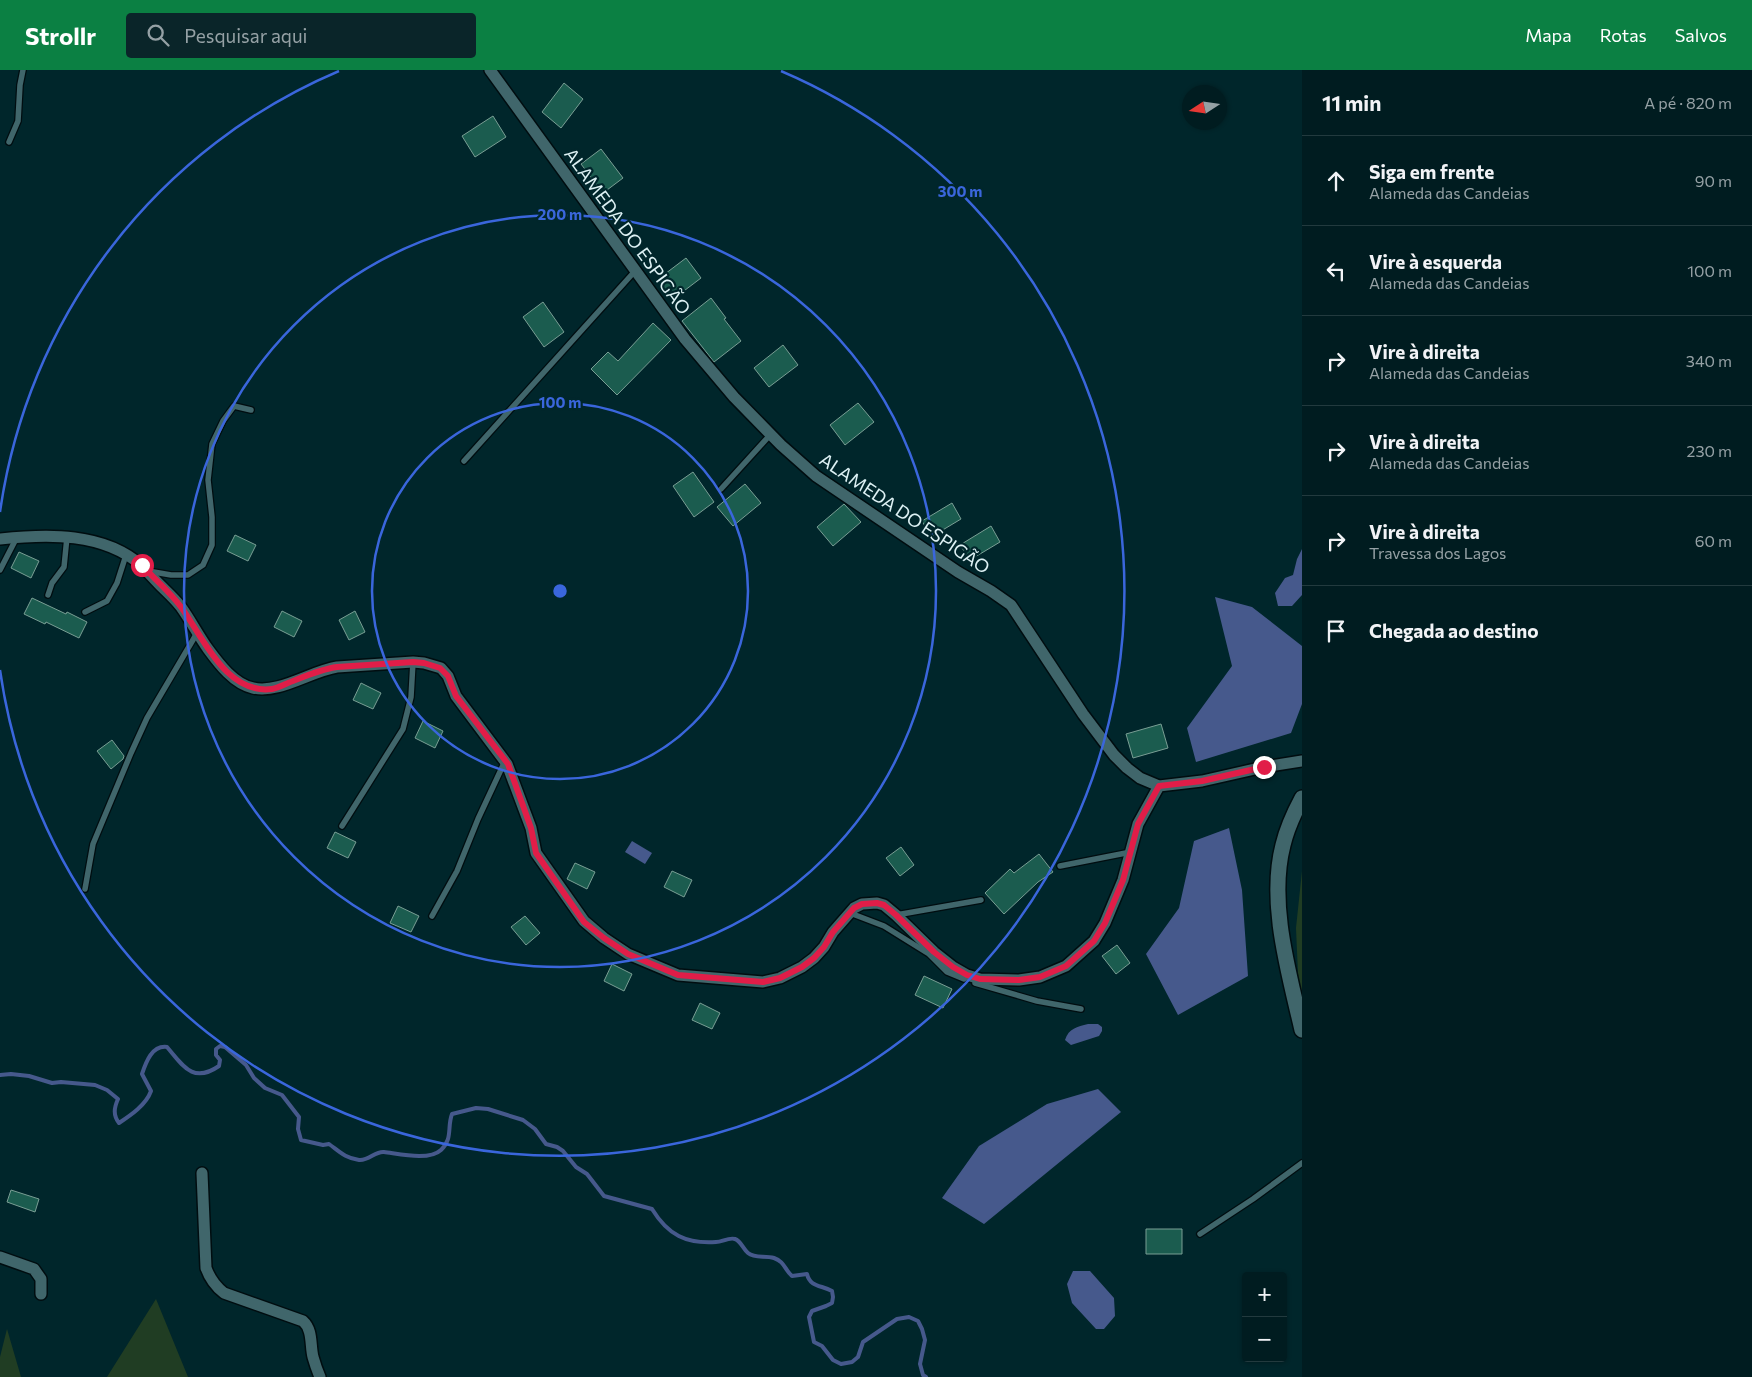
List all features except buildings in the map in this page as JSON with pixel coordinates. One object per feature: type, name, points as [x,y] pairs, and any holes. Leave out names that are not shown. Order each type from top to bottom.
[{"type":"street","name":"ALAMEDA DO ESPIGÃO","points":[[490,70],[704,363],[734,397],[816,476],[1011,605],[1083,714],[1114,755],[1140,778],[1159,786]]},
{"type":"street","points":[[0,539],[36,536],[67,537],[102,544],[126,555],[146,570],[180,605],[197,633],[225,669],[244,685],[254,689],[273,689],[326,668],[413,662],[440,668],[448,676],[456,696],[508,764],[531,828],[536,853],[584,922],[628,954],[678,975],[763,982],[780,978],[802,967],[814,958],[854,908],[862,904],[877,903],[884,905],[934,952],[967,975],[980,979],[1019,980],[1040,977],[1066,966],[1094,941],[1105,923],[1123,880],[1138,824],[1159,786],[1202,781],[1264,767],[1302,761]]},
{"type":"street","points":[[1302,798],[1288,829],[1283,846],[1278,890],[1281,930],[1287,967],[1302,1030]]},
{"type":"street","points":[[202,1173],[206,1268],[209,1277],[216,1287],[224,1293],[303,1321],[309,1331],[313,1355],[320,1377]]},
{"type":"street","points":[[0,1258],[34,1270],[41,1279],[41,1294]]},
{"type":"lane","points":[[9,142],[18,122],[20,85],[23,70]]},
{"type":"lane","points":[[464,461],[636,271]]},
{"type":"lane","points":[[146,570],[171,575],[188,575],[203,565],[212,545],[212,517],[208,480],[212,444],[234,406],[251,410]]},
{"type":"lane","points":[[721,489],[771,434]]},
{"type":"lane","points":[[0,570],[16,537]]},
{"type":"lane","points":[[48,595],[52,583],[64,567],[67,537]]},
{"type":"lane","points":[[86,612],[108,601],[117,583],[126,555]]},
{"type":"lane","points":[[85,889],[93,844],[131,753],[147,718],[197,633]]},
{"type":"lane","points":[[342,826],[403,729],[412,697],[413,662]]},
{"type":"lane","points":[[432,916],[457,871],[478,819],[505,761]]},
{"type":"lane","points":[[1060,866],[1130,852]]},
{"type":"lane","points":[[896,915],[980,900]]},
{"type":"lane","points":[[850,913],[884,926],[929,954],[947,972],[975,983],[1037,1002],[1081,1009]]},
{"type":"lane","points":[[1200,1234],[1253,1199],[1302,1163]]},
{"type":"green space","points":[[1302,871],[1302,1005],[1299,996],[1296,928]]},
{"type":"green space","points":[[156,1299],[188,1377],[107,1377]]},
{"type":"green space","points":[[7,1329],[21,1377],[0,1377],[0,1357]]},
{"type":"water","points":[[1302,549],[1302,595],[1292,606],[1278,606],[1275,593],[1285,578],[1293,575]]},
{"type":"water","points":[[1215,597],[1252,607],[1302,646],[1302,704],[1291,733],[1196,762],[1187,728],[1232,666]]},
{"type":"water","points":[[1229,828],[1242,890],[1248,976],[1178,1015],[1146,954],[1179,908],[1194,841]]},
{"type":"water","points":[[632,841],[652,853],[645,864],[625,852]]},
{"type":"water","points":[[1088,1024],[1098,1024],[1102,1027],[1099,1036],[1071,1045],[1065,1040],[1071,1030]]},
{"type":"water","points":[[1098,1089],[1121,1112],[984,1224],[942,1198],[979,1146],[1047,1104]]},
{"type":"water","points":[[1073,1271],[1090,1271],[1114,1298],[1115,1316],[1104,1329],[1096,1329],[1072,1303],[1067,1284]]},
{"type":"waterway","points":[[0,1075],[29,1076],[52,1083],[95,1085],[107,1090],[118,1099],[115,1111],[119,1123],[138,1109],[149,1096],[151,1091],[142,1074],[150,1055],[157,1049],[167,1047],[178,1061],[189,1070],[195,1073],[202,1073],[219,1066],[220,1060],[216,1055],[216,1049],[220,1046],[225,1047],[246,1065],[254,1078],[265,1088],[282,1095],[299,1117],[298,1129],[301,1140],[323,1145],[329,1144],[346,1156],[359,1160],[381,1152],[414,1156],[436,1153],[447,1142],[452,1114],[476,1108],[488,1109],[523,1120],[535,1129],[546,1144],[563,1151],[576,1167],[587,1174],[604,1196],[652,1209],[671,1231],[687,1239],[705,1242],[735,1239],[751,1255],[774,1258],[792,1276],[807,1274],[813,1284],[832,1291],[832,1303],[812,1311],[809,1317],[814,1342],[822,1346],[833,1360],[841,1364],[852,1362],[858,1357],[863,1342],[897,1319],[909,1317],[918,1321],[925,1340],[920,1364],[923,1375],[926,1377]]},
{"type":"route","points":[[142,565],[180,605],[197,633],[225,669],[244,685],[254,689],[273,689],[326,668],[413,662],[440,668],[448,676],[456,696],[468,713],[508,764],[531,828],[536,853],[584,922],[628,954],[678,975],[763,982],[780,978],[802,967],[814,958],[854,908],[862,904],[877,903],[884,905],[934,952],[967,975],[980,979],[1019,980],[1040,977],[1066,966],[1094,941],[1105,923],[1123,880],[1138,824],[1159,786],[1202,781],[1264,767]]}]
